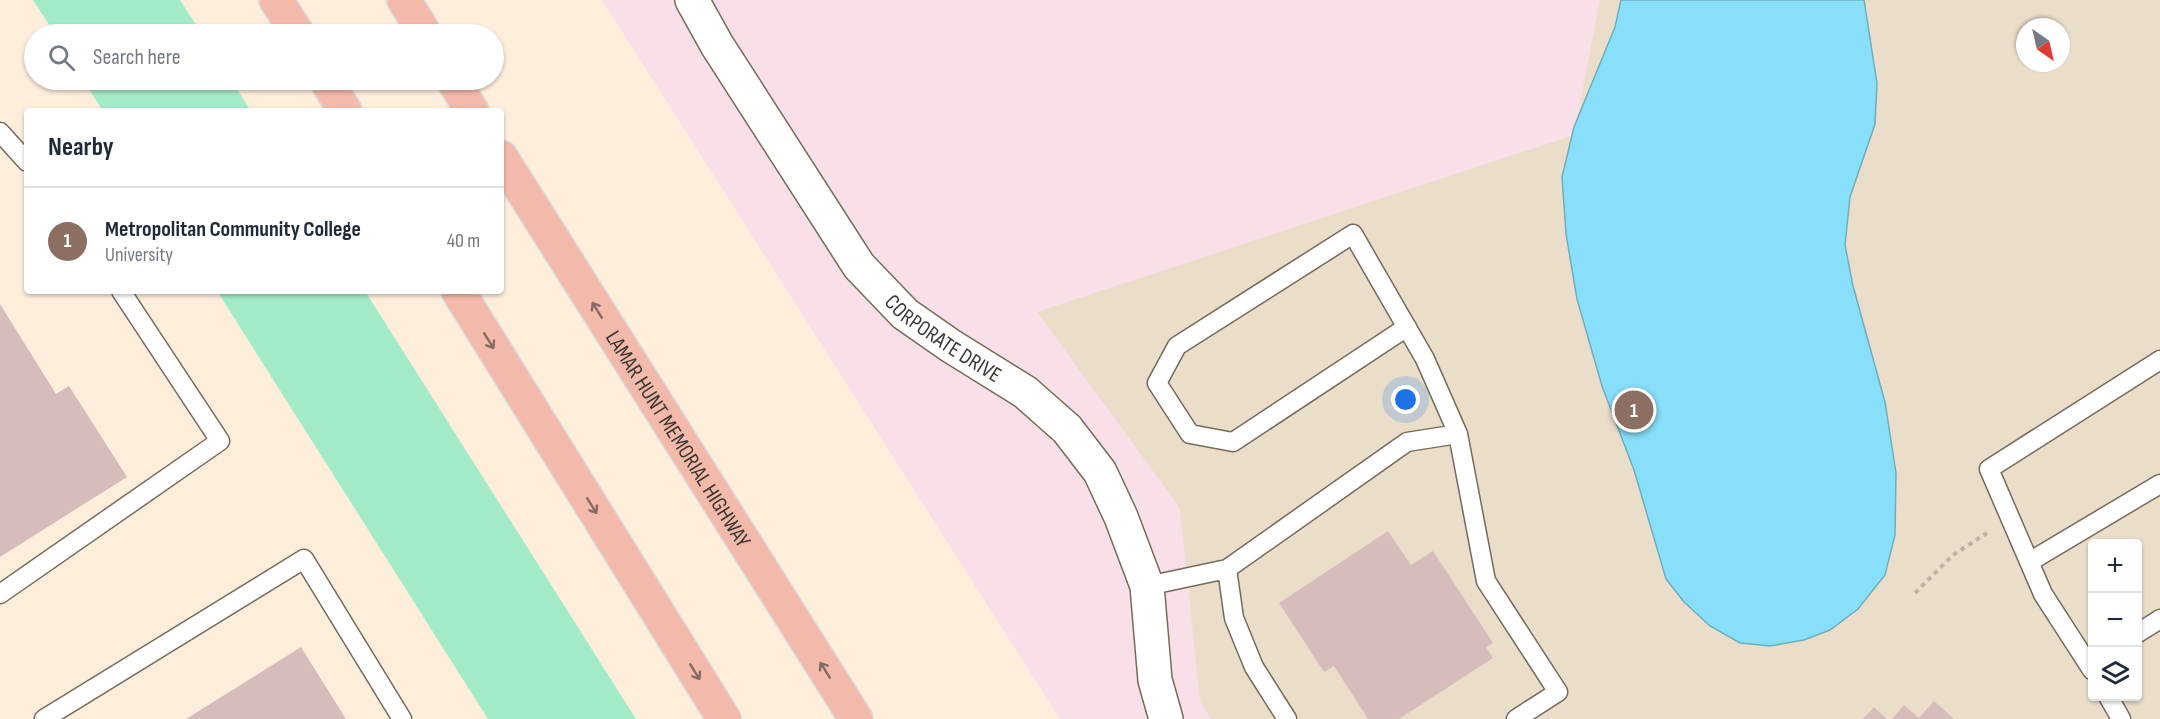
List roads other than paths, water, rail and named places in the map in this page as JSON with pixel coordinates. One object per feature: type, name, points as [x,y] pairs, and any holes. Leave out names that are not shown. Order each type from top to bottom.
[{"type":"highway","points":[[276,0],[292,24]]},
{"type":"highway","points":[[404,0],[419,24]]},
{"type":"highway","points":[[332,90],[343,108]]},
{"type":"highway","points":[[459,90],[470,108]]},
{"type":"highway","name":"LAMAR HUNT MEMORIAL HIGHWAY","points":[[504,162],[856,719]]},
{"type":"highway","points":[[460,294],[724,719]]},
{"type":"street","name":"CORPORATE DRIVE","points":[[692,0],[717,45],[859,266],[905,314],[1025,392],[1067,429],[1100,472],[1121,517],[1147,586],[1155,680],[1166,719]]},
{"type":"lane","points":[[0,132],[24,159]]},
{"type":"lane","points":[[1407,327],[1233,442],[1190,434],[1157,383],[1177,346],[1353,234],[1407,327],[1425,359],[1458,434],[1486,580],[1558,692],[1516,719]]},
{"type":"lane","points":[[0,594],[220,441],[124,294]]},
{"type":"lane","points":[[2088,660],[2043,594],[1989,469],[2160,360]]},
{"type":"lane","points":[[1147,586],[1227,569],[1407,442],[1458,434]]},
{"type":"lane","points":[[2029,562],[2160,484]]},
{"type":"lane","points":[[44,719],[304,560],[402,719]]},
{"type":"lane","points":[[1227,569],[1234,618],[1254,667],[1287,719]]},
{"type":"lane","points":[[2142,630],[2160,619]]},
{"type":"lane","points":[[2111,701],[2121,719]]},
{"type":"water","points":[[1621,0],[1864,0],[1877,83],[1875,124],[1850,197],[1845,245],[1853,286],[1885,402],[1896,473],[1895,535],[1885,575],[1858,609],[1830,630],[1804,640],[1770,646],[1740,643],[1710,626],[1684,602],[1666,579],[1634,470],[1602,386],[1577,299],[1566,234],[1562,177],[1574,127],[1615,27]]},
{"type":"place","name":"Metropolitan Community College","points":[[1634,410]]}]
